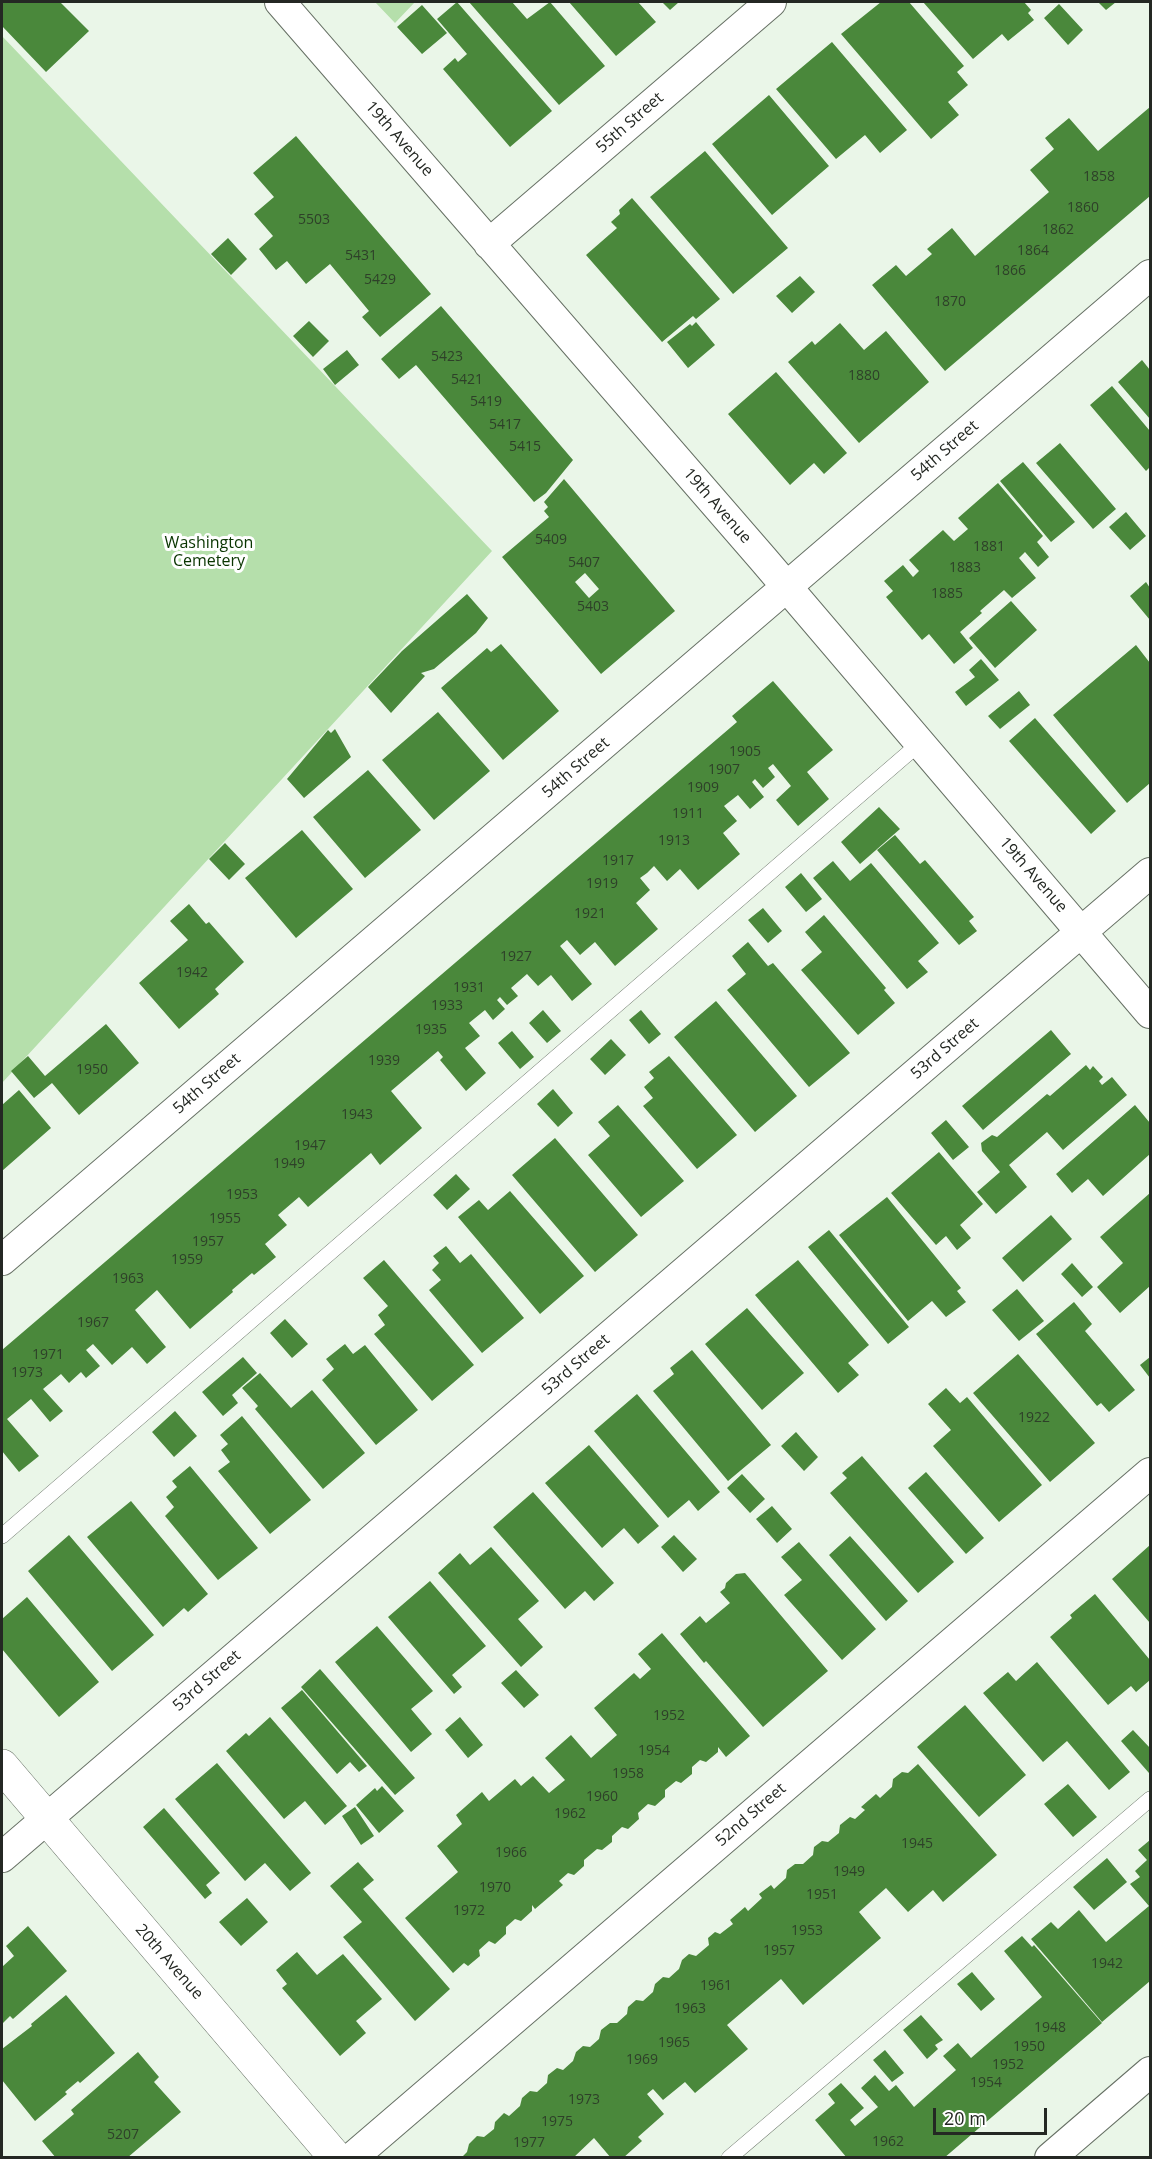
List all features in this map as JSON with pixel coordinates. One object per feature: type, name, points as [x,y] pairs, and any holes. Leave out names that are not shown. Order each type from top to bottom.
[{"type":"street","name":"19th Avenue","points":[[280,2],[786,587],[1150,1013]]},
{"type":"street","name":"55th Street","points":[[489,243],[771,2]]},
{"type":"street","name":"54th Street","points":[[2,1260],[1150,275]]},
{"type":"street","name":"53rd Street","points":[[2,1857],[1150,873]]},
{"type":"street","name":"52nd Street","points":[[352,2157],[1150,1473]]},
{"type":"street","name":"20th Avenue","points":[[2,1766],[336,2157]]},
{"type":"street","points":[[1050,2157],[1150,2072]]},
{"type":"lane","points":[[2,1536],[920,743]]},
{"type":"lane","points":[[729,2157],[1150,1798]]},
{"type":"green space","points":[[375,2],[415,2],[395,23]]},
{"type":"green space","name":"Washington Cemetery","points":[[2,36],[492,551],[2,1083]]},
{"type":"building","points":[[2,2],[60,2],[89,31],[46,72],[2,26]]},
{"type":"building","points":[[457,2],[552,111],[510,147],[443,69],[455,58],[458,62],[467,54],[437,19]]},
{"type":"building","points":[[469,2],[512,2],[527,19],[550,2],[605,66],[559,105]]},
{"type":"building","points":[[569,2],[638,2],[656,22],[616,56]]},
{"type":"building","points":[[662,2],[679,2],[670,10]]},
{"type":"building","points":[[881,2],[909,2],[964,66],[957,72],[968,85],[948,102],[959,115],[931,139],[841,34]]},
{"type":"building","points":[[923,2],[1024,2],[1031,10],[1028,13],[1034,20],[1008,41],[1002,34],[973,59]]},
{"type":"building","points":[[1098,2],[1116,2],[1106,10]]},
{"type":"building","points":[[1059,4],[1083,30],[1068,45],[1044,18]]},
{"type":"building","points":[[422,5],[447,33],[422,54],[397,27]]},
{"type":"building","points":[[832,42],[907,130],[880,153],[865,135],[836,159],[776,89]]},
{"type":"building","points":[[769,95],[829,166],[772,215],[712,144]]},
{"type":"building","points":[[1150,107],[1150,196],[945,371],[872,285],[896,265],[906,276],[932,254],[927,249],[952,228],[975,256],[1049,192],[1030,170],[1054,149],[1045,138],[1069,118],[1098,151]]},
{"type":"building","points":[[296,136],[431,294],[380,337],[362,317],[369,311],[330,264],[306,284],[287,261],[276,270],[259,249],[273,236],[254,214],[274,197],[253,173]]},
{"type":"building","points":[[705,151],[788,248],[733,294],[650,197]]},
{"type":"building","points":[[632,198],[720,299],[696,319],[693,316],[662,342],[586,255],[617,228],[611,222],[620,214],[619,210]]},
{"type":"building","points":[[228,238],[247,259],[231,275],[211,254]]},
{"type":"building","points":[[800,276],[815,292],[792,313],[776,296]]},
{"type":"building","points":[[441,306],[573,460],[546,493],[534,502],[416,365],[399,379],[381,359]]},
{"type":"building","points":[[309,321],[329,341],[313,357],[293,336]]},
{"type":"building","points":[[696,322],[715,345],[688,368],[667,342]]},
{"type":"building","points":[[840,323],[864,350],[886,331],[929,382],[859,443],[788,362],[812,341],[815,345]]},
{"type":"building","points":[[347,350],[359,365],[335,385],[323,369]]},
{"type":"building","points":[[1142,360],[1150,370],[1150,419],[1118,382]]},
{"type":"building","points":[[776,372],[847,453],[824,474],[814,463],[790,485],[728,414]]},
{"type":"building","points":[[1112,386],[1150,431],[1150,467],[1146,471],[1090,405]]},
{"type":"building","points":[[1060,443],[1116,509],[1093,529],[1036,463]]},
{"type":"building","points":[[1023,462],[1075,522],[1051,542],[1000,481]]},
{"type":"building","points":[[564,479],[675,611],[601,674],[502,557],[549,517],[544,511],[548,507],[544,502]],"holes":[[[585,573],[599,589],[589,598],[575,582]]]},
{"type":"building","points":[[998,483],[1043,536],[1037,542],[1049,557],[1038,567],[1025,552],[1019,558],[1036,578],[1012,598],[1004,590],[980,611],[982,613],[960,632],[973,648],[954,664],[929,634],[922,640],[886,597],[893,591],[884,581],[903,565],[913,577],[919,571],[909,560],[943,530],[954,541],[968,529],[958,518]]},
{"type":"building","points":[[1126,512],[1146,536],[1130,550],[1109,527]]},
{"type":"building","points":[[1146,582],[1150,588],[1150,620],[1130,596]]},
{"type":"building","points":[[467,594],[488,618],[476,633],[434,669],[421,673],[425,676],[391,713],[368,687],[402,651]]},
{"type":"building","points":[[1011,601],[1037,630],[995,668],[969,638]]},
{"type":"building","points":[[501,644],[559,711],[503,760],[441,688],[487,648],[491,652]]},
{"type":"building","points":[[1136,645],[1150,663],[1150,783],[1127,803],[1053,715]]},
{"type":"building","points":[[981,659],[999,680],[966,706],[955,692],[975,677],[969,670]]},
{"type":"building","points":[[773,681],[833,750],[807,772],[829,799],[798,826],[776,800],[791,786],[773,764],[768,768],[775,777],[763,788],[755,779],[752,782],[764,797],[750,809],[738,795],[724,806],[737,821],[723,833],[740,854],[698,890],[680,869],[667,881],[654,866],[640,878],[650,890],[636,903],[658,929],[615,966],[595,942],[580,955],[567,940],[560,946],[592,984],[572,1001],[551,975],[538,986],[527,974],[511,988],[518,996],[507,1005],[500,997],[497,1000],[505,1009],[493,1020],[485,1010],[469,1023],[480,1036],[465,1048],[486,1073],[466,1091],[440,1060],[443,1057],[438,1051],[391,1091],[422,1128],[380,1165],[371,1153],[308,1207],[299,1197],[278,1215],[287,1225],[265,1244],[276,1257],[254,1275],[252,1273],[190,1329],[157,1290],[135,1310],[166,1347],[147,1364],[132,1347],[112,1365],[93,1344],[86,1350],[100,1366],[86,1378],[81,1372],[69,1383],[61,1374],[43,1389],[63,1411],[50,1422],[31,1399],[7,1419],[39,1456],[19,1472],[2,1451],[2,1350],[737,722],[732,716]]},
{"type":"building","points":[[1019,691],[1030,705],[1000,729],[988,716]]},
{"type":"building","points":[[438,712],[490,771],[434,820],[382,760]]},
{"type":"building","points":[[1035,718],[1116,811],[1091,834],[1009,741]]},
{"type":"building","points":[[335,729],[351,757],[304,798],[287,779],[328,730],[331,733]]},
{"type":"building","points":[[368,770],[421,830],[365,878],[313,817]]},
{"type":"building","points":[[879,807],[900,829],[860,864],[841,842]]},
{"type":"building","points":[[302,830],[353,889],[296,938],[245,878]]},
{"type":"building","points":[[895,835],[920,864],[925,860],[974,917],[969,921],[977,931],[959,945],[877,850]]},
{"type":"building","points":[[225,843],[245,864],[229,880],[209,859]]},
{"type":"building","points":[[833,861],[850,881],[871,863],[939,943],[918,961],[928,972],[907,989],[813,878]]},
{"type":"building","points":[[801,873],[822,899],[806,912],[785,887]]},
{"type":"building","points":[[189,904],[206,924],[209,922],[244,962],[215,989],[219,994],[179,1029],[139,983],[188,940],[170,921]]},
{"type":"building","points":[[763,908],[782,931],[768,943],[748,920]]},
{"type":"building","points":[[824,915],[886,988],[884,990],[895,1003],[858,1035],[801,970],[822,952],[805,932]]},
{"type":"building","points":[[748,942],[768,966],[773,963],[850,1053],[809,1087],[727,990],[746,974],[732,956]]},
{"type":"building","points":[[716,1001],[797,1096],[755,1132],[674,1037]]},
{"type":"building","points":[[543,1010],[561,1031],[547,1043],[529,1023]]},
{"type":"building","points":[[641,1010],[661,1034],[649,1044],[629,1020]]},
{"type":"building","points":[[106,1024],[139,1063],[79,1115],[52,1083],[34,1098],[11,1071],[28,1056],[45,1076]]},
{"type":"building","points":[[1051,1030],[1071,1054],[983,1130],[962,1106]]},
{"type":"building","points":[[512,1031],[534,1057],[520,1069],[498,1043]]},
{"type":"building","points":[[611,1039],[626,1055],[605,1075],[590,1059]]},
{"type":"building","points":[[669,1056],[737,1135],[697,1169],[643,1106],[653,1098],[644,1087],[654,1078],[649,1072]]},
{"type":"building","points":[[1086,1065],[1090,1070],[1093,1066],[1103,1077],[1099,1081],[1102,1085],[1112,1077],[1127,1095],[1063,1150],[1047,1132],[1009,1165],[1027,1187],[996,1214],[977,1192],[1000,1172],[982,1151],[981,1143],[992,1135],[997,1137],[1047,1094],[1050,1096]]},
{"type":"building","points":[[553,1089],[573,1113],[558,1127],[537,1104]]},
{"type":"building","points":[[19,1090],[51,1128],[2,1171],[2,1105]]},
{"type":"building","points":[[618,1105],[684,1181],[641,1217],[588,1155],[610,1136],[598,1122]]},
{"type":"building","points":[[1135,1105],[1150,1123],[1150,1154],[1103,1196],[1088,1179],[1072,1193],[1056,1174]]},
{"type":"building","points":[[946,1120],[969,1147],[953,1160],[931,1133]]},
{"type":"building","points":[[555,1138],[638,1235],[595,1272],[512,1175]]},
{"type":"building","points":[[939,1152],[983,1204],[960,1225],[971,1238],[957,1250],[946,1236],[936,1245],[891,1193]]},
{"type":"building","points":[[456,1174],[470,1189],[447,1210],[433,1195]]},
{"type":"building","points":[[510,1191],[584,1276],[540,1314],[458,1217],[479,1200],[488,1210]]},
{"type":"building","points":[[1150,1193],[1150,1286],[1120,1313],[1097,1287],[1123,1263],[1100,1237]]},
{"type":"building","points":[[887,1197],[961,1288],[957,1291],[966,1302],[946,1317],[932,1301],[908,1321],[839,1235]]},
{"type":"building","points":[[1051,1215],[1072,1239],[1023,1282],[1002,1258]]},
{"type":"building","points":[[829,1230],[909,1327],[888,1344],[808,1247]]},
{"type":"building","points":[[446,1246],[460,1263],[471,1254],[524,1318],[482,1353],[429,1290],[441,1280],[432,1270],[439,1263],[433,1256]]},
{"type":"building","points":[[384,1260],[474,1365],[432,1401],[374,1334],[385,1325],[378,1315],[388,1306],[363,1278]]},
{"type":"building","points":[[798,1260],[869,1345],[848,1363],[859,1375],[838,1393],[755,1295]]},
{"type":"building","points":[[1072,1263],[1093,1287],[1082,1297],[1061,1274]]},
{"type":"building","points":[[1017,1289],[1044,1321],[1019,1341],[992,1310]]},
{"type":"building","points":[[1074,1302],[1092,1324],[1085,1331],[1135,1390],[1109,1412],[1101,1403],[1097,1406],[1036,1334]]},
{"type":"building","points":[[747,1308],[804,1373],[762,1410],[705,1344]]},
{"type":"building","points":[[285,1319],[308,1344],[292,1358],[270,1333]]},
{"type":"building","points":[[345,1344],[353,1354],[365,1345],[418,1410],[376,1445],[322,1380],[334,1369],[326,1359]]},
{"type":"building","points":[[692,1350],[771,1445],[728,1481],[653,1391],[674,1374],[670,1368]]},
{"type":"building","points":[[1018,1354],[1095,1443],[1050,1482],[973,1393]]},
{"type":"building","points":[[243,1357],[257,1373],[232,1395],[238,1403],[223,1416],[202,1392]]},
{"type":"building","points":[[1150,1357],[1150,1378],[1140,1365]]},
{"type":"building","points":[[260,1373],[291,1408],[312,1390],[365,1453],[323,1489],[255,1409],[258,1406],[242,1388]]},
{"type":"building","points":[[946,1388],[960,1403],[967,1397],[1042,1485],[999,1522],[933,1446],[951,1430],[928,1404]]},
{"type":"building","points":[[637,1394],[720,1492],[698,1511],[689,1500],[668,1518],[594,1431]]},
{"type":"building","points":[[175,1411],[197,1436],[174,1457],[152,1432]]},
{"type":"building","points":[[242,1416],[311,1500],[270,1534],[218,1471],[230,1462],[221,1450],[228,1444],[220,1435]]},
{"type":"building","points":[[796,1432],[818,1457],[804,1471],[781,1446]]},
{"type":"building","points":[[589,1445],[659,1526],[638,1544],[624,1528],[602,1548],[545,1483]]},
{"type":"building","points":[[862,1456],[954,1562],[918,1593],[830,1493],[847,1478],[842,1473]]},
{"type":"building","points":[[190,1466],[258,1548],[218,1580],[165,1516],[174,1507],[166,1497],[177,1487],[172,1481]]},
{"type":"building","points":[[926,1472],[984,1538],[966,1554],[908,1488]]},
{"type":"building","points":[[742,1474],[765,1499],[750,1513],[727,1488]]},
{"type":"building","points":[[533,1492],[614,1583],[594,1601],[585,1591],[565,1609],[493,1527]]},
{"type":"building","points":[[131,1501],[208,1594],[188,1612],[184,1608],[163,1627],[87,1537]]},
{"type":"building","points":[[772,1506],[792,1529],[777,1543],[756,1519]]},
{"type":"building","points":[[69,1535],[154,1635],[112,1671],[28,1571]]},
{"type":"building","points":[[674,1535],[697,1559],[683,1572],[661,1547]]},
{"type":"building","points":[[850,1536],[908,1601],[886,1621],[829,1555]]},
{"type":"building","points":[[799,1542],[876,1629],[842,1660],[784,1595],[802,1580],[781,1557]]},
{"type":"building","points":[[1150,1545],[1150,1623],[1112,1579]]},
{"type":"building","points":[[491,1547],[539,1601],[518,1619],[543,1647],[521,1667],[438,1573],[460,1553],[470,1565]]},
{"type":"building","points":[[745,1573],[828,1671],[763,1727],[680,1634],[700,1616],[706,1623],[730,1603],[720,1592],[736,1574]]},
{"type":"building","points":[[430,1581],[486,1646],[452,1675],[462,1687],[454,1694],[388,1617]]},
{"type":"building","points":[[1095,1594],[1150,1660],[1150,1680],[1136,1692],[1131,1686],[1108,1705],[1050,1637],[1072,1618],[1070,1615]]},
{"type":"building","points":[[27,1597],[99,1682],[59,1717],[2,1649],[2,1619]]},
{"type":"building","points":[[377,1626],[433,1691],[411,1709],[432,1734],[411,1752],[335,1662]]},
{"type":"building","points":[[662,1633],[750,1736],[726,1757],[718,1747],[718,1752],[706,1762],[700,1760],[692,1767],[692,1774],[681,1783],[676,1781],[665,1790],[665,1797],[655,1806],[648,1804],[638,1813],[639,1819],[628,1829],[622,1827],[612,1836],[612,1842],[602,1850],[597,1849],[584,1860],[584,1866],[574,1875],[568,1873],[559,1881],[563,1885],[535,1909],[532,1905],[532,1911],[521,1921],[515,1919],[506,1927],[506,1934],[495,1944],[489,1941],[479,1950],[480,1956],[468,1966],[464,1963],[453,1973],[405,1918],[458,1872],[437,1846],[462,1824],[456,1815],[482,1792],[489,1801],[515,1779],[521,1786],[533,1776],[549,1793],[565,1780],[545,1758],[571,1735],[591,1758],[617,1735],[594,1708],[634,1673],[640,1679],[651,1669],[638,1654]]},
{"type":"building","points":[[1037,1662],[1130,1772],[1109,1790],[1067,1741],[1043,1762],[983,1693],[1008,1672],[1016,1681]]},
{"type":"building","points":[[320,1669],[415,1778],[395,1795],[301,1687]]},
{"type":"building","points":[[516,1670],[539,1695],[524,1708],[501,1683]]},
{"type":"building","points":[[302,1690],[367,1766],[359,1772],[350,1762],[337,1774],[281,1708]]},
{"type":"building","points":[[965,1705],[1026,1775],[979,1817],[917,1747]]},
{"type":"building","points":[[270,1717],[347,1806],[325,1825],[305,1801],[284,1819],[226,1751],[246,1733],[249,1736]]},
{"type":"building","points":[[460,1717],[483,1745],[468,1758],[445,1730]]},
{"type":"building","points":[[1133,1730],[1150,1748],[1149,1773],[1121,1741]]},
{"type":"building","points":[[217,1763],[311,1873],[290,1891],[265,1863],[245,1881],[175,1799]]},
{"type":"building","points":[[918,1764],[997,1855],[943,1902],[933,1890],[908,1912],[886,1888],[859,1912],[881,1938],[803,2005],[781,1979],[727,2025],[748,2049],[695,2093],[685,2082],[663,2100],[653,2089],[647,2094],[664,2114],[638,2137],[642,2141],[623,2158],[611,2158],[594,2138],[573,2158],[461,2158],[477,2136],[484,2137],[494,2129],[495,2122],[504,2113],[509,2116],[520,2106],[522,2098],[530,2091],[537,2092],[547,2083],[548,2075],[557,2068],[563,2070],[573,2061],[576,2052],[583,2046],[590,2047],[599,2039],[601,2030],[610,2023],[617,2023],[627,2014],[628,2007],[636,2000],[643,2001],[653,1992],[655,1984],[663,1977],[669,1978],[679,1969],[682,1960],[689,1954],[696,1956],[709,1945],[708,1938],[715,1932],[720,1934],[733,1924],[730,1920],[745,1907],[748,1911],[762,1898],[759,1894],[771,1885],[774,1889],[786,1878],[787,1870],[795,1864],[803,1864],[813,1855],[814,1847],[822,1841],[828,1842],[839,1833],[840,1825],[850,1817],[855,1819],[865,1810],[861,1807],[876,1794],[880,1798],[892,1787],[893,1779],[902,1772],[908,1773]]},
{"type":"building","points":[[1068,1784],[1097,1817],[1073,1837],[1044,1804]]},
{"type":"building","points":[[382,1786],[404,1811],[379,1833],[356,1805],[375,1788],[377,1791]]},
{"type":"building","points":[[355,1807],[374,1836],[361,1845],[342,1816]]},
{"type":"building","points":[[164,1808],[220,1873],[206,1885],[212,1893],[205,1899],[143,1827]]},
{"type":"building","points":[[1150,1840],[1150,1981],[1102,2022],[1031,1939],[1051,1922],[1058,1929],[1079,1910],[1106,1942],[1149,1906],[1130,1884],[1140,1877],[1135,1871],[1147,1860],[1138,1850]]},
{"type":"building","points":[[1107,1858],[1127,1882],[1094,1910],[1073,1887]]},
{"type":"building","points":[[358,1862],[374,1880],[363,1889],[450,1989],[415,2021],[343,1937],[362,1922],[330,1886]]},
{"type":"building","points":[[247,1898],[268,1922],[241,1946],[219,1922]]},
{"type":"building","points":[[28,1926],[67,1971],[13,2019],[10,2016],[2,2024],[2,1967],[14,1956],[6,1946]]},
{"type":"building","points":[[1022,1936],[1032,1947],[1034,1945],[1102,2023],[944,2158],[847,2158],[815,2120],[835,2103],[828,2094],[841,2083],[864,2108],[850,2120],[855,2126],[878,2107],[861,2088],[875,2075],[889,2091],[896,2085],[914,2107],[956,2070],[943,2056],[958,2043],[971,2058],[1042,1997],[1004,1951]]},
{"type":"building","points":[[297,1952],[317,1975],[343,1954],[382,1999],[356,2021],[366,2033],[340,2056],[282,1988],[287,1984],[276,1970]]},
{"type":"building","points":[[972,1972],[995,1999],[981,2011],[957,1984]]},
{"type":"building","points":[[66,1995],[115,2053],[80,2083],[78,2081],[65,2092],[67,2094],[35,2121],[2,2080],[2,2049]]},
{"type":"building","points":[[921,2015],[943,2040],[935,2045],[938,2049],[927,2059],[903,2030]]},
{"type":"building","points":[[885,2050],[904,2073],[892,2082],[873,2060]]},
{"type":"building","points":[[138,2052],[159,2077],[154,2082],[181,2112],[127,2158],[56,2158],[42,2141],[74,2114],[71,2110]]}]
